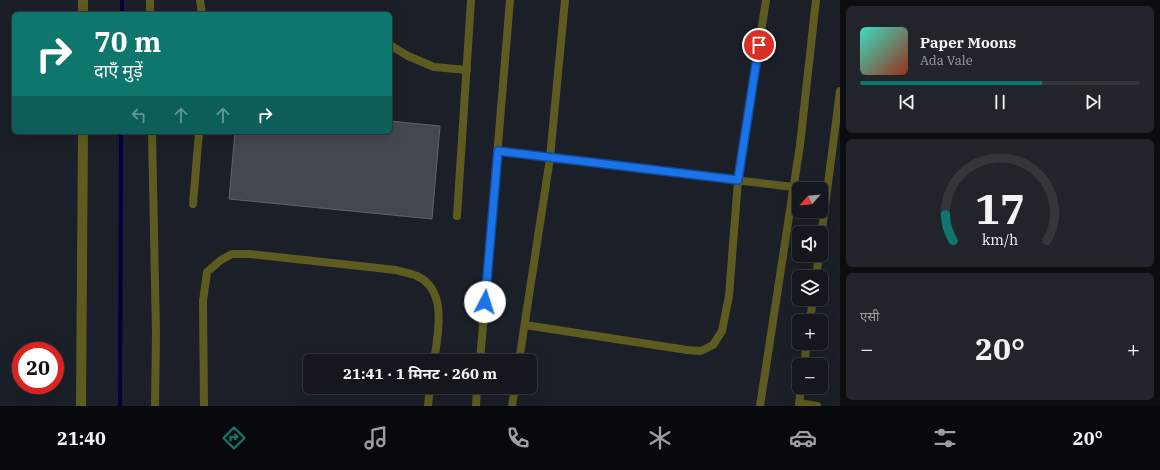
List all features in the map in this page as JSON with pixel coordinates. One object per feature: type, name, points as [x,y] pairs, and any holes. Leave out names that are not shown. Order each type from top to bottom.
[{"type":"street","points":[[83,0],[83,12]]},
{"type":"street","points":[[81,406],[83,134]]},
{"type":"lane","points":[[150,0],[150,12]]},
{"type":"lane","points":[[200,0],[202,12]]},
{"type":"lane","points":[[457,216],[471,0]]},
{"type":"lane","points":[[481,354],[510,0]]},
{"type":"lane","points":[[520,354],[550,158],[565,0]]},
{"type":"lane","points":[[525,325],[687,350],[701,351],[713,345],[722,330],[729,296],[738,180],[766,0]]},
{"type":"lane","points":[[795,182],[816,0]]},
{"type":"lane","points":[[392,46],[408,56],[434,67],[467,70]]},
{"type":"lane","points":[[822,226],[840,91]]},
{"type":"lane","points":[[152,134],[156,334],[155,406]]},
{"type":"lane","points":[[193,204],[199,134]]},
{"type":"lane","points":[[498,151],[792,187]]},
{"type":"lane","points":[[760,406],[792,200]]},
{"type":"lane","points":[[204,406],[203,301],[207,272],[221,260],[232,254],[250,254],[396,270],[417,276],[430,287],[437,298],[439,316],[435,354]]},
{"type":"lane","points":[[428,406],[429,394]]},
{"type":"lane","points":[[476,406],[477,394]]},
{"type":"lane","points":[[512,406],[514,394]]},
{"type":"lane","points":[[800,394],[799,405],[817,406]]},
{"type":"building","points":[[392,121],[440,126],[432,219],[229,199],[235,134],[392,134]]},
{"type":"waterway","points":[[122,0],[122,12]]},
{"type":"waterway","points":[[120,406],[121,134]]},
{"type":"route","points":[[485,302],[498,151],[738,180],[759,45]]}]
